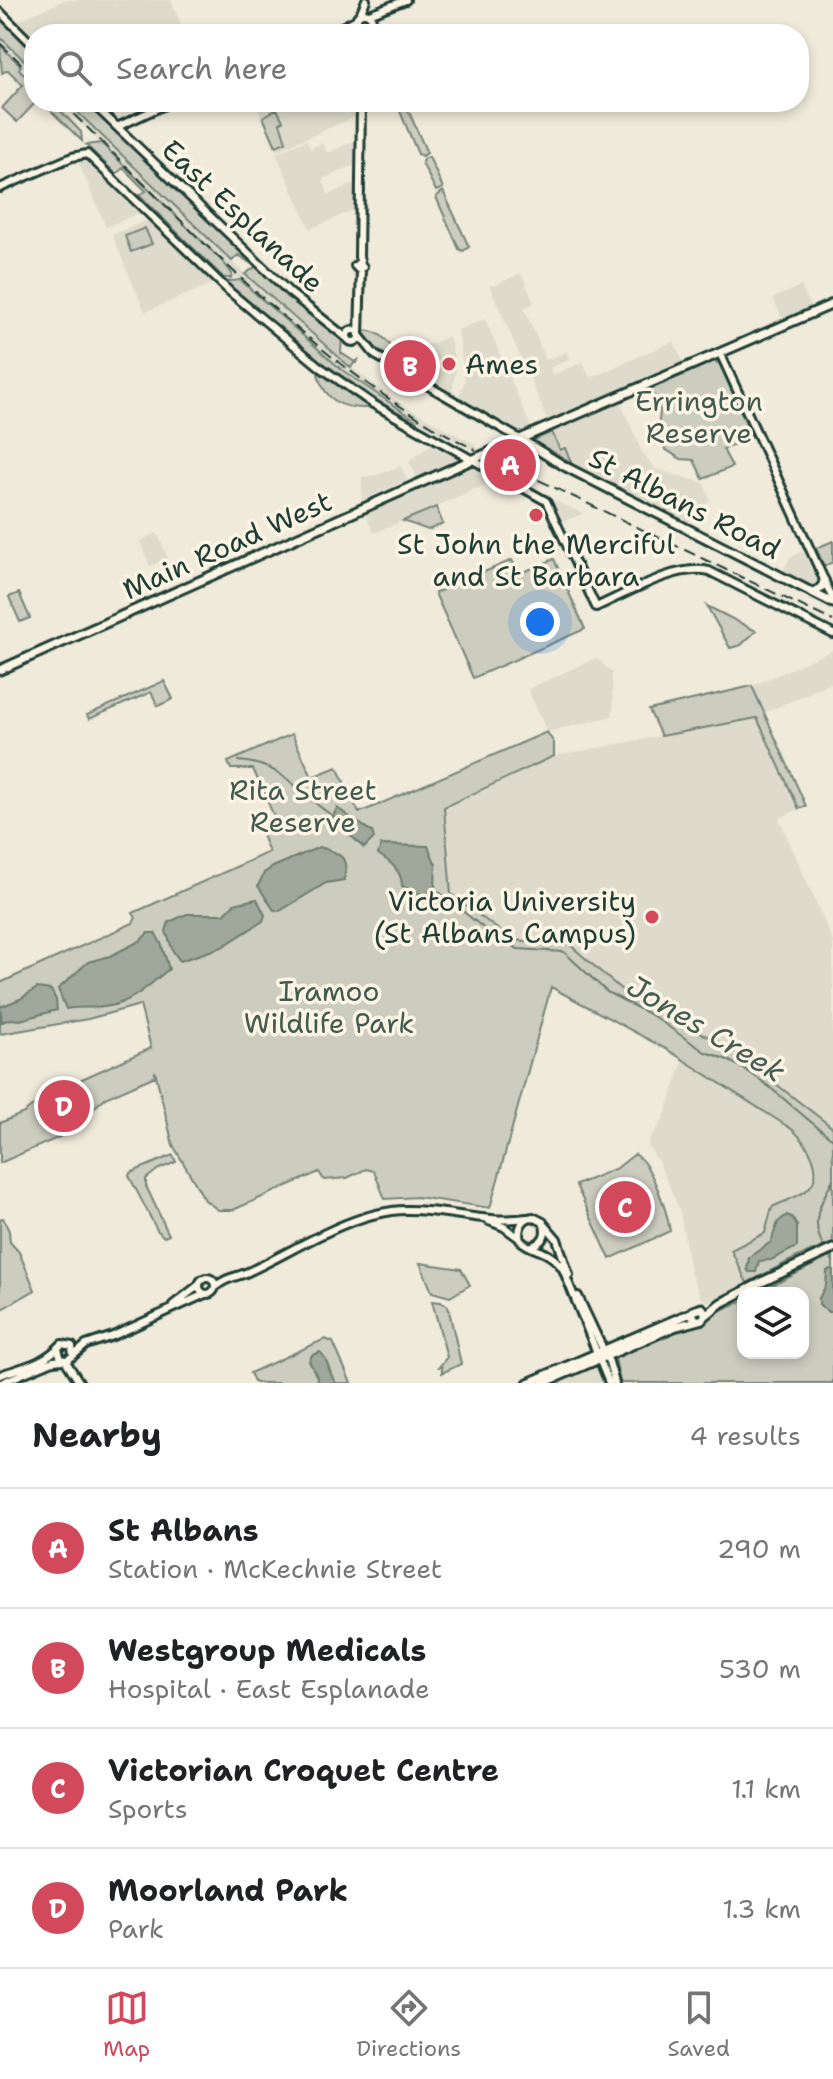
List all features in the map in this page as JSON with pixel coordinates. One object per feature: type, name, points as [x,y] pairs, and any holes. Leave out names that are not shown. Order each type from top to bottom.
[{"type":"main road","name":"Main Road West","points":[[0,670],[473,459],[833,304]]},
{"type":"main road","name":"St Albans Road","points":[[520,439],[576,472],[832,603]]},
{"type":"main road","points":[[811,592],[818,590],[824,580]]},
{"type":"main road","points":[[528,1383],[695,1316],[696,1308],[704,1312],[833,1249]]},
{"type":"main road","points":[[543,1383],[602,1355]]},
{"type":"street","points":[[363,23],[406,0]]},
{"type":"street","points":[[363,23],[366,1]]},
{"type":"street","points":[[0,12],[24,36]]},
{"type":"street","name":"East Esplanade","points":[[101,112],[271,276],[332,326],[354,335]]},
{"type":"street","points":[[117,127],[149,112]]},
{"type":"street","points":[[361,112],[359,314],[354,335],[375,355],[400,371],[520,439]]},
{"type":"street","points":[[0,188],[86,153],[230,292],[285,340],[373,404],[546,501],[596,607],[677,572],[700,569],[833,634]]},
{"type":"street","points":[[720,353],[832,603]]},
{"type":"street","points":[[1,1383],[73,1356],[86,1345],[211,1293],[229,1277],[378,1212],[411,1209],[486,1220],[539,1218],[560,1245],[612,1383]]},
{"type":"street","points":[[519,1238],[519,1229],[527,1218]]},
{"type":"street","points":[[486,1220],[504,1227],[523,1244],[550,1254],[563,1269],[602,1355]]},
{"type":"street","points":[[532,1246],[544,1237],[545,1225]]},
{"type":"street","points":[[168,1310],[204,1279],[255,1267]]},
{"type":"street","points":[[211,1279],[215,1287]]},
{"type":"street","points":[[199,1284],[205,1294]]},
{"type":"street","points":[[0,1375],[48,1359],[62,1344],[120,1332]]},
{"type":"street","points":[[69,1344],[74,1350],[75,1374]]},
{"type":"street","points":[[58,1349],[58,1357],[64,1360],[80,1383]]},
{"type":"shaded area","points":[[65,0],[171,0],[181,24],[24,24],[24,28],[17,21]]},
{"type":"shaded area","points":[[0,37],[24,60],[24,68],[0,45]]},
{"type":"shaded area","points":[[69,112],[77,112],[248,277],[332,353],[398,402],[476,445],[475,451],[402,413],[342,370],[241,281]]},
{"type":"shaded area","points":[[259,112],[355,112],[355,117],[276,151]]},
{"type":"shaded area","points":[[307,140],[310,149],[322,143],[328,153],[354,141],[354,165],[323,179],[328,195],[354,183],[354,210],[310,229],[276,153]]},
{"type":"shaded area","points":[[84,159],[139,213],[106,227],[78,161]]},
{"type":"shaded area","points":[[147,220],[214,283],[145,312],[112,235]]},
{"type":"shaded area","points":[[521,273],[534,303],[524,308],[546,360],[566,352],[570,359],[550,368],[553,375],[583,362],[590,378],[674,341],[684,364],[549,423],[489,284],[493,286]]},
{"type":"shaded area","points":[[801,286],[811,307],[782,318],[773,298]]},
{"type":"shaded area","points":[[485,319],[532,430],[522,434],[458,399],[465,380],[458,330]]},
{"type":"shaded area","points":[[449,336],[456,367],[452,393],[406,370],[405,359],[408,354]]},
{"type":"shaded area","points":[[620,402],[642,452],[655,469],[704,483],[710,500],[687,522],[571,462],[565,449],[560,451],[552,432]]},
{"type":"shaded area","points":[[435,442],[464,457],[417,478],[409,461]]},
{"type":"shaded area","points":[[401,466],[407,480],[362,500],[362,477]]},
{"type":"shaded area","points":[[470,466],[499,481],[496,486],[490,489],[487,484],[374,533],[365,514]]},
{"type":"shaded area","points":[[553,500],[582,513],[582,514],[563,521]]},
{"type":"shaded area","points":[[157,533],[168,558],[150,566],[140,541]]},
{"type":"shaded area","points":[[805,550],[819,580],[813,586],[783,572],[790,557]]},
{"type":"shaded area","points":[[833,650],[833,682],[764,713],[752,686]]},
{"type":"shaded area","points":[[596,658],[612,673],[613,716],[547,732],[528,689]]},
{"type":"shaded area","name":"Victoria University (St Albans Campus)","points":[[757,718],[799,809],[779,818],[833,942],[833,1128],[728,1047],[624,992],[569,944],[512,940],[451,894],[444,807],[554,756]]},
{"type":"shaded area","points":[[337,808],[372,832],[374,838],[364,848],[332,818]]},
{"type":"shaded area","points":[[381,845],[428,846],[436,865],[435,887],[425,896],[402,886],[398,871],[378,854]]},
{"type":"shaded area","points":[[319,847],[341,857],[345,866],[344,880],[326,883],[280,911],[274,910],[258,886],[264,873]]},
{"type":"shaded area","points":[[257,899],[265,915],[263,921],[222,947],[180,961],[166,931],[169,922],[187,914],[224,914],[234,904]]},
{"type":"shaded area","points":[[148,933],[155,933],[161,943],[169,969],[118,1004],[66,1009],[58,989],[88,962],[110,956],[140,941]]},
{"type":"shaded area","points":[[37,988],[51,990],[57,1010],[2,1022],[0,1007]]},
{"type":"shaded area","points":[[683,1060],[793,1130],[806,1142],[815,1166],[808,1189],[772,1207],[765,1233],[732,1250],[747,1283],[708,1302],[701,1298],[690,1272],[680,1211],[649,1147],[648,1142],[664,1118]]},
{"type":"shaded area","points":[[787,1215],[797,1226],[797,1247],[771,1260],[759,1261],[756,1272],[749,1272],[749,1257],[771,1242],[778,1222]]},
{"type":"shaded area","points":[[833,1268],[833,1312],[828,1312],[819,1305],[819,1298],[826,1285],[827,1271]]},
{"type":"shaded area","points":[[320,1352],[336,1383],[316,1383],[317,1377],[309,1361],[312,1355]]},
{"type":"shaded area","points":[[598,1365],[604,1383],[557,1383]]},
{"type":"green space","points":[[0,17],[24,40],[24,60],[0,37]]},
{"type":"green space","points":[[0,45],[21,66],[19,69],[24,74],[24,112],[26,112],[17,122],[2,108],[23,85],[8,70],[2,73]]},
{"type":"green space","points":[[52,112],[62,112],[81,132],[82,141]]},
{"type":"green space","points":[[77,112],[98,112],[256,264],[238,255],[232,261]]},
{"type":"green space","points":[[278,112],[286,142],[276,146],[263,117]]},
{"type":"green space","points":[[400,112],[409,112],[427,153],[422,156],[418,154]]},
{"type":"green space","points":[[101,143],[224,263],[232,274],[231,278],[224,278],[139,195],[146,191],[123,168],[116,174],[86,145]]},
{"type":"green space","points":[[429,157],[443,188],[436,191],[422,163]]},
{"type":"green space","points":[[443,191],[469,247],[463,251],[459,249],[436,197]]},
{"type":"green space","points":[[145,228],[152,244],[131,252],[125,236]]},
{"type":"green space","points":[[257,266],[308,314],[342,335],[341,353],[355,362],[358,360],[357,363],[351,368],[245,274]]},
{"type":"green space","points":[[240,280],[342,370],[417,421],[415,425],[376,403],[378,401],[361,389],[356,390],[349,385],[352,383],[328,367],[324,368],[222,282]]},
{"type":"green space","points":[[364,330],[386,340],[397,363],[366,341]]},
{"type":"green space","name":"Errington Reserve","points":[[714,361],[720,364],[752,437],[723,449],[732,467],[703,479],[694,460],[681,459],[665,449],[658,429],[660,411],[651,389]]},
{"type":"green space","points":[[321,370],[370,405],[368,408],[336,402],[321,383],[318,374]]},
{"type":"green space","points":[[552,432],[560,450],[565,448],[571,462],[535,442]]},
{"type":"green space","points":[[436,507],[443,524],[428,530],[403,521]]},
{"type":"green space","points":[[833,541],[833,562],[824,566],[816,548]]},
{"type":"green space","points":[[554,559],[585,629],[473,678],[435,593],[512,560],[519,574]]},
{"type":"green space","points":[[19,593],[30,618],[20,622],[9,597]]},
{"type":"green space","points":[[707,606],[756,631],[741,645],[730,648]]},
{"type":"green space","points":[[164,681],[173,699],[158,706],[151,692],[89,719],[87,715]]},
{"type":"green space","points":[[752,686],[806,806],[799,809],[757,718],[661,736],[649,710]]},
{"type":"green space","name":"Iramoo Wildlife Park","points":[[547,732],[554,743],[554,756],[444,807],[451,894],[512,940],[569,944],[624,992],[728,1047],[833,1128],[833,1243],[797,1257],[747,1283],[731,1250],[765,1233],[772,1207],[804,1192],[813,1182],[815,1166],[804,1142],[793,1130],[668,1050],[551,987],[490,1208],[417,1197],[385,1199],[374,1171],[366,1169],[347,1178],[324,1180],[319,1172],[233,1210],[218,1210],[205,1200],[173,1145],[155,1071],[155,1076],[105,1098],[62,1136],[0,1163],[0,1123],[24,1113],[46,1095],[151,1048],[140,1005],[88,1019],[0,1034],[0,983],[133,923],[136,918],[133,913],[269,852],[261,833],[278,825],[253,769],[231,769],[228,762],[292,734],[312,777],[337,767],[359,813]]},
{"type":"green space","points":[[635,1154],[653,1178],[670,1231],[610,1259],[576,1185],[617,1168]]},
{"type":"green space","points":[[173,1155],[176,1162],[157,1170],[146,1179],[146,1186],[169,1235],[164,1237],[157,1230],[129,1176]]},
{"type":"green space","points":[[3,1218],[10,1242],[19,1252],[35,1290],[0,1310],[0,1219]]},
{"type":"green space","points":[[833,1255],[833,1383],[620,1383],[615,1357],[647,1340],[737,1303],[737,1359],[809,1359],[809,1287],[770,1287]]},
{"type":"green space","points":[[420,1263],[461,1269],[470,1285],[450,1297],[432,1292]]},
{"type":"green space","points":[[432,1301],[448,1306],[461,1364],[442,1373],[442,1367],[439,1367],[447,1357]]},
{"type":"green space","points":[[325,1339],[333,1342],[351,1383],[255,1383],[250,1373]]},
{"type":"waterway","name":"Jones Creek","points":[[238,761],[280,774],[333,816]]},
{"type":"waterway","name":"Jones Creek","points":[[433,887],[486,930],[518,949],[564,952],[607,992],[653,1016],[705,1052],[757,1077],[833,1139]]},
{"type":"waterway","name":"Jones Creek","points":[[833,1179],[819,1208],[817,1223],[822,1245],[833,1261]]},
{"type":"railway","points":[[0,43],[24,66]]},
{"type":"railway","points":[[71,112],[206,245],[308,337],[361,379],[417,417],[476,450]]},
{"type":"railway","points":[[522,472],[833,621]]},
{"type":"place","name":"Ames","points":[[449,364]]},
{"type":"place","name":"Westgroup Medicals","points":[[410,366]]},
{"type":"place","name":"St Albans","points":[[510,465]]},
{"type":"place","name":"St John the Merciful and St Barbara","points":[[536,515]]},
{"type":"place","name":"Victoria University (St Albans Campus)","points":[[652,917]]},
{"type":"place","name":"Moorland Park","points":[[64,1106]]},
{"type":"place","name":"Victorian Croquet Centre","points":[[625,1207]]},
{"type":"park label","name":"Rita Street Reserve","points":[[303,806]]}]
